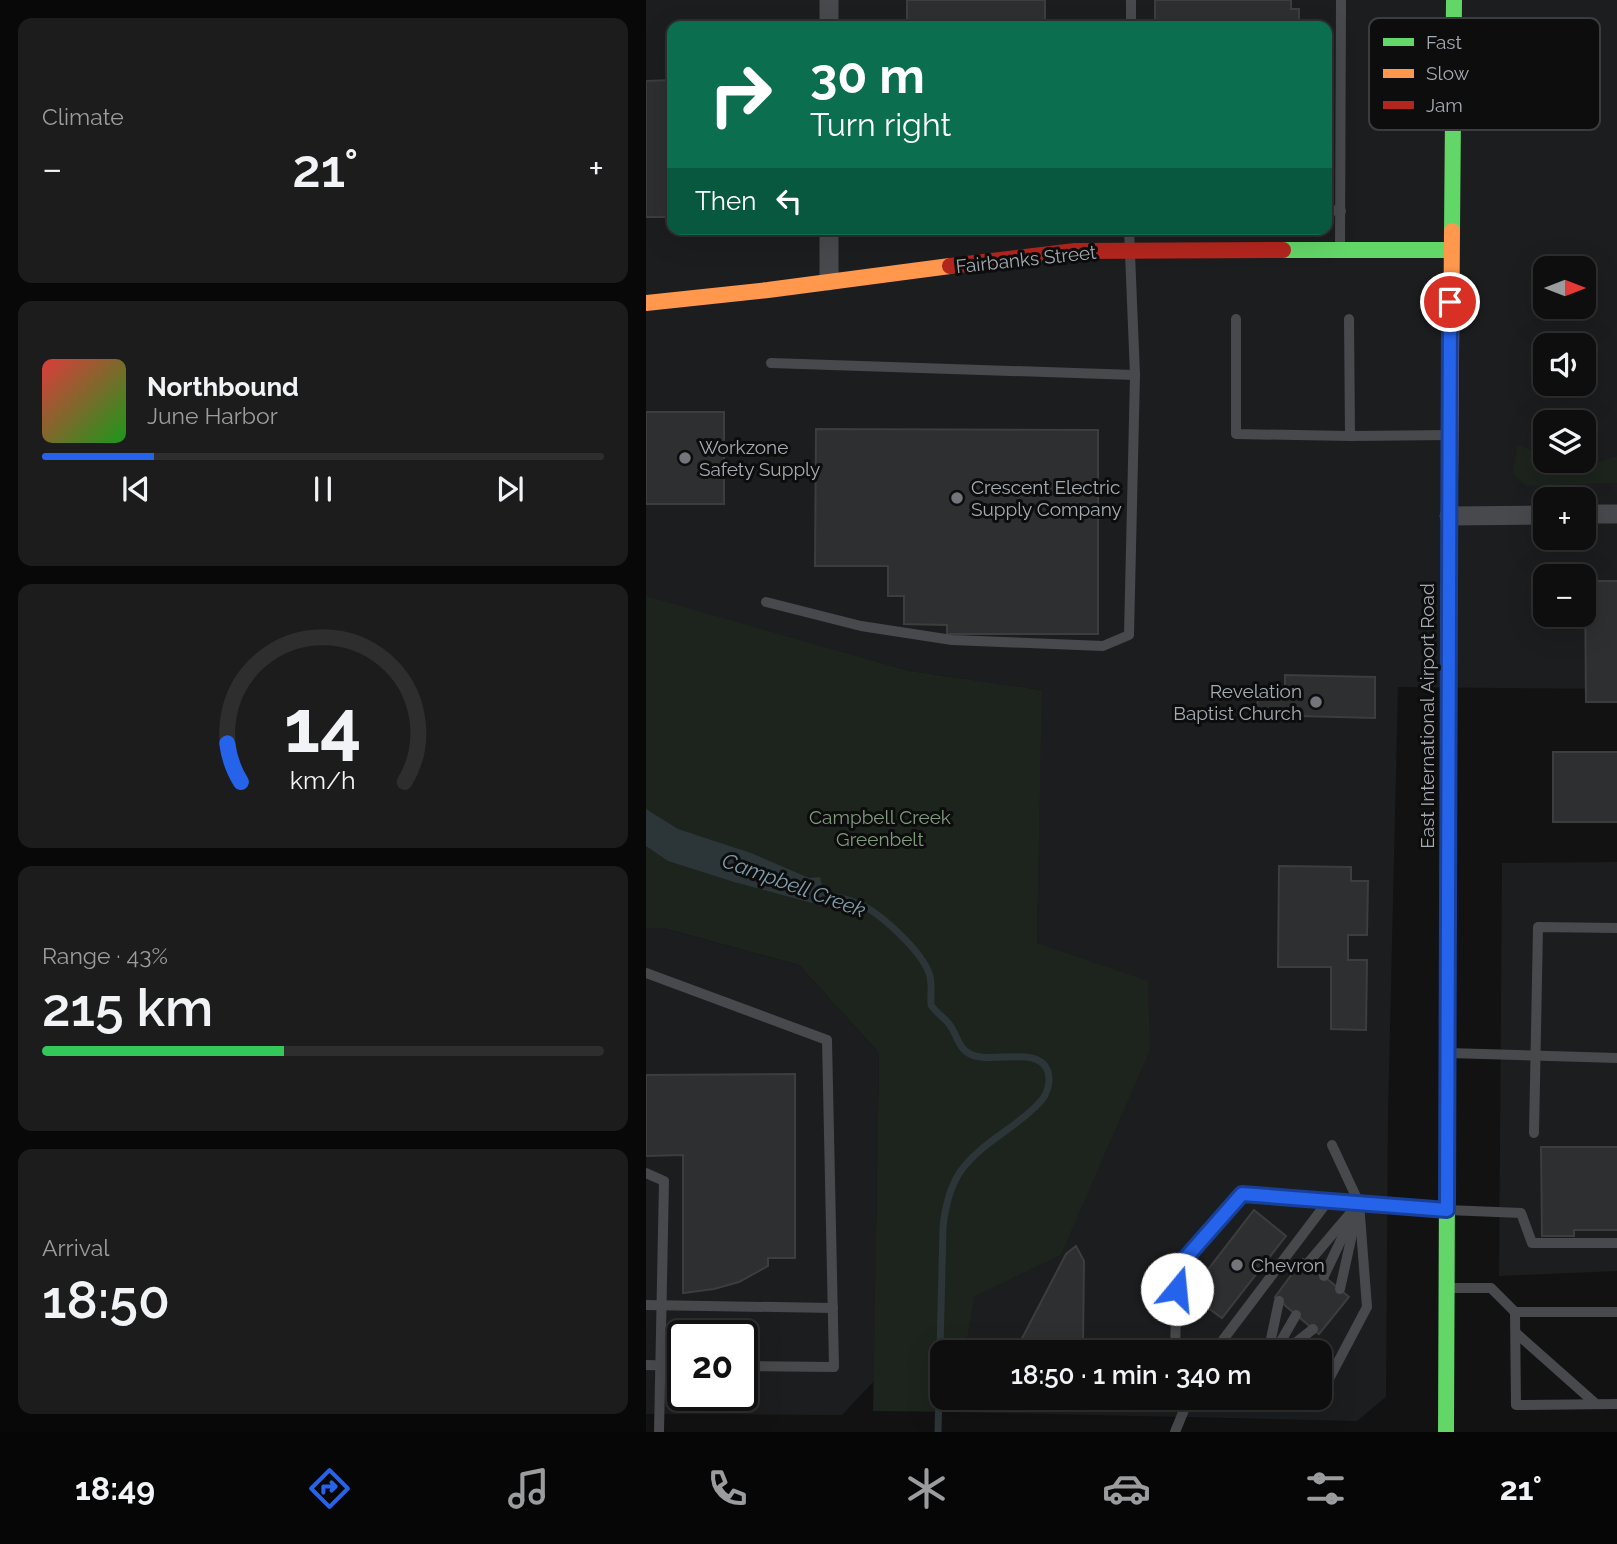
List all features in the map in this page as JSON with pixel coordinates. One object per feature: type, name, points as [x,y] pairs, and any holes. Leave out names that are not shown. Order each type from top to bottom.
[{"type":"main road","name":"East International Airport Road","points":[[1454,0],[1454,18]]},
{"type":"main road","name":"East International Airport Road","points":[[1446,1432],[1452,130]]},
{"type":"main road","name":"Fairbanks Street","points":[[646,303],[1075,251],[1451,250]]},
{"type":"street","points":[[829,0],[829,21]]},
{"type":"street","points":[[829,235],[829,281]]},
{"type":"street","points":[[1596,514],[1617,514]]},
{"type":"street","points":[[1449,516],[1533,515]]},
{"type":"lane","points":[[1131,0],[1131,21]]},
{"type":"lane","points":[[1340,250],[1341,0]]},
{"type":"lane","points":[[1332,210],[1341,211]]},
{"type":"lane","points":[[766,602],[861,626],[952,640],[1103,646],[1129,635],[1135,375],[1130,235]]},
{"type":"lane","points":[[1236,319],[1236,434],[1450,435]]},
{"type":"lane","points":[[1350,319],[1350,436]]},
{"type":"lane","points":[[771,363],[1135,375]]},
{"type":"lane","points":[[1534,1133],[1538,927],[1617,928]]},
{"type":"lane","points":[[646,973],[827,1040],[834,1367],[758,1366]]},
{"type":"lane","points":[[1447,1053],[1617,1058]]},
{"type":"lane","points":[[1332,1145],[1359,1203],[1367,1307],[1332,1373]]},
{"type":"lane","points":[[646,1173],[664,1181],[659,1432]]},
{"type":"lane","points":[[1174,1340],[1177,1268],[1242,1194],[1521,1213],[1532,1243],[1617,1242]]},
{"type":"lane","points":[[1223,1340],[1328,1201]]},
{"type":"lane","points":[[1308,1263],[1359,1203]]},
{"type":"lane","points":[[1324,1276],[1359,1203]]},
{"type":"lane","points":[[1340,1289],[1359,1203]]},
{"type":"lane","points":[[1448,1288],[1491,1288],[1515,1312],[1516,1405],[1617,1404]]},
{"type":"lane","points":[[1271,1340],[1279,1301]]},
{"type":"lane","points":[[646,1305],[833,1308]]},
{"type":"lane","points":[[1515,1312],[1617,1312]]},
{"type":"lane","points":[[1282,1340],[1296,1315]]},
{"type":"lane","points":[[1299,1340],[1313,1329]]},
{"type":"lane","points":[[1516,1333],[1596,1405]]},
{"type":"lane","points":[[646,1366],[667,1366]]},
{"type":"lane","points":[[1175,1432],[1184,1410]]},
{"type":"shaded area","points":[[646,0],[1617,0],[1617,689],[1398,687],[1388,1115],[1386,1397],[1357,1421],[956,1412],[1332,1410],[1332,1340],[967,1340],[973,1297],[1061,1255],[1037,943],[1041,690],[910,671],[646,597]]},
{"type":"shaded area","points":[[1617,862],[1617,1271],[1499,1276],[1502,863]]},
{"type":"shaded area","points":[[646,928],[663,928],[799,965],[879,1053],[874,1381],[842,1415],[646,1414]]},
{"type":"green space","points":[[1517,445],[1533,450],[1533,473],[1596,473],[1596,463],[1617,456],[1617,483],[1526,486],[1513,473]]},
{"type":"green space","name":"Campbell Creek Greenbelt","points":[[646,596],[910,671],[1042,690],[1037,943],[1148,981],[1150,1050],[1061,1255],[974,1297],[967,1340],[930,1340],[930,1410],[956,1412],[873,1411],[879,1053],[799,965],[663,928],[646,928]]},
{"type":"water","points":[[646,809],[678,829],[751,853],[809,878],[820,877],[827,907],[668,861],[646,846]]},
{"type":"building","points":[[907,0],[1045,0],[1045,21],[907,21]]},
{"type":"building","points":[[1155,0],[1291,0],[1291,9],[1299,9],[1299,21],[1155,21]]},
{"type":"building","points":[[667,80],[667,217],[646,217],[646,81]]},
{"type":"building","name":"Workzone Safety Supply","points":[[646,412],[724,412],[724,504],[646,504]]},
{"type":"building","name":"Crescent Electric Supply Company","points":[[816,429],[1098,430],[1098,634],[947,634],[947,625],[904,624],[904,596],[888,596],[888,566],[815,566]]},
{"type":"building","points":[[1596,581],[1618,581],[1618,702],[1586,702],[1585,627],[1596,627]]},
{"type":"building","name":"Revelation Baptist Church","points":[[1285,675],[1375,677],[1375,718],[1257,715],[1258,689],[1285,688]]},
{"type":"building","points":[[1553,752],[1618,752],[1618,822],[1553,822]]},
{"type":"building","points":[[1279,866],[1351,867],[1351,881],[1368,881],[1367,935],[1348,935],[1348,960],[1367,960],[1366,1030],[1331,1029],[1331,967],[1278,967]]},
{"type":"building","points":[[795,1074],[795,1258],[768,1258],[768,1266],[739,1282],[683,1293],[683,1155],[646,1156],[646,1075]]},
{"type":"building","points":[[1541,1147],[1618,1147],[1618,1230],[1574,1230],[1574,1236],[1542,1236]]},
{"type":"building","name":"Chevron","points":[[1254,1210],[1286,1236],[1222,1318],[1189,1294]]},
{"type":"building","points":[[1076,1246],[1084,1261],[1083,1340],[1021,1340],[1066,1254]]},
{"type":"building","points":[[1303,1259],[1349,1297],[1319,1334],[1275,1297]]},
{"type":"waterway","name":"Campbell Creek","points":[[816,892],[864,906],[891,926],[910,945],[929,973],[931,1005],[949,1024],[966,1051],[979,1057],[1035,1059],[1043,1064],[1049,1076],[1049,1084],[1042,1099],[1021,1120],[969,1161],[956,1178],[948,1199],[943,1227],[938,1432]]},
{"type":"traffic: fast","points":[[1454,0],[1454,18]]},
{"type":"traffic: fast","points":[[1452,231],[1453,130]]},
{"type":"traffic: fast","points":[[1283,250],[1451,250]]},
{"type":"traffic: fast","points":[[1446,1432],[1448,939]]},
{"type":"traffic: slow","points":[[1449,608],[1452,231]]},
{"type":"traffic: slow","points":[[646,303],[950,266]]},
{"type":"traffic: jam","points":[[950,266],[1075,251],[1283,250]]},
{"type":"traffic: jam","points":[[1448,939],[1449,608]]},
{"type":"place","name":"Workzone Safety Supply","points":[[685,458]]},
{"type":"place","name":"Crescent Electric Supply Company","points":[[957,498]]},
{"type":"place","name":"Revelation Baptist Church","points":[[1316,702]]},
{"type":"place","name":"Chevron","points":[[1237,1265]]},
{"type":"route","points":[[1177,1289],[1177,1268],[1242,1194],[1447,1210],[1450,302]]}]
